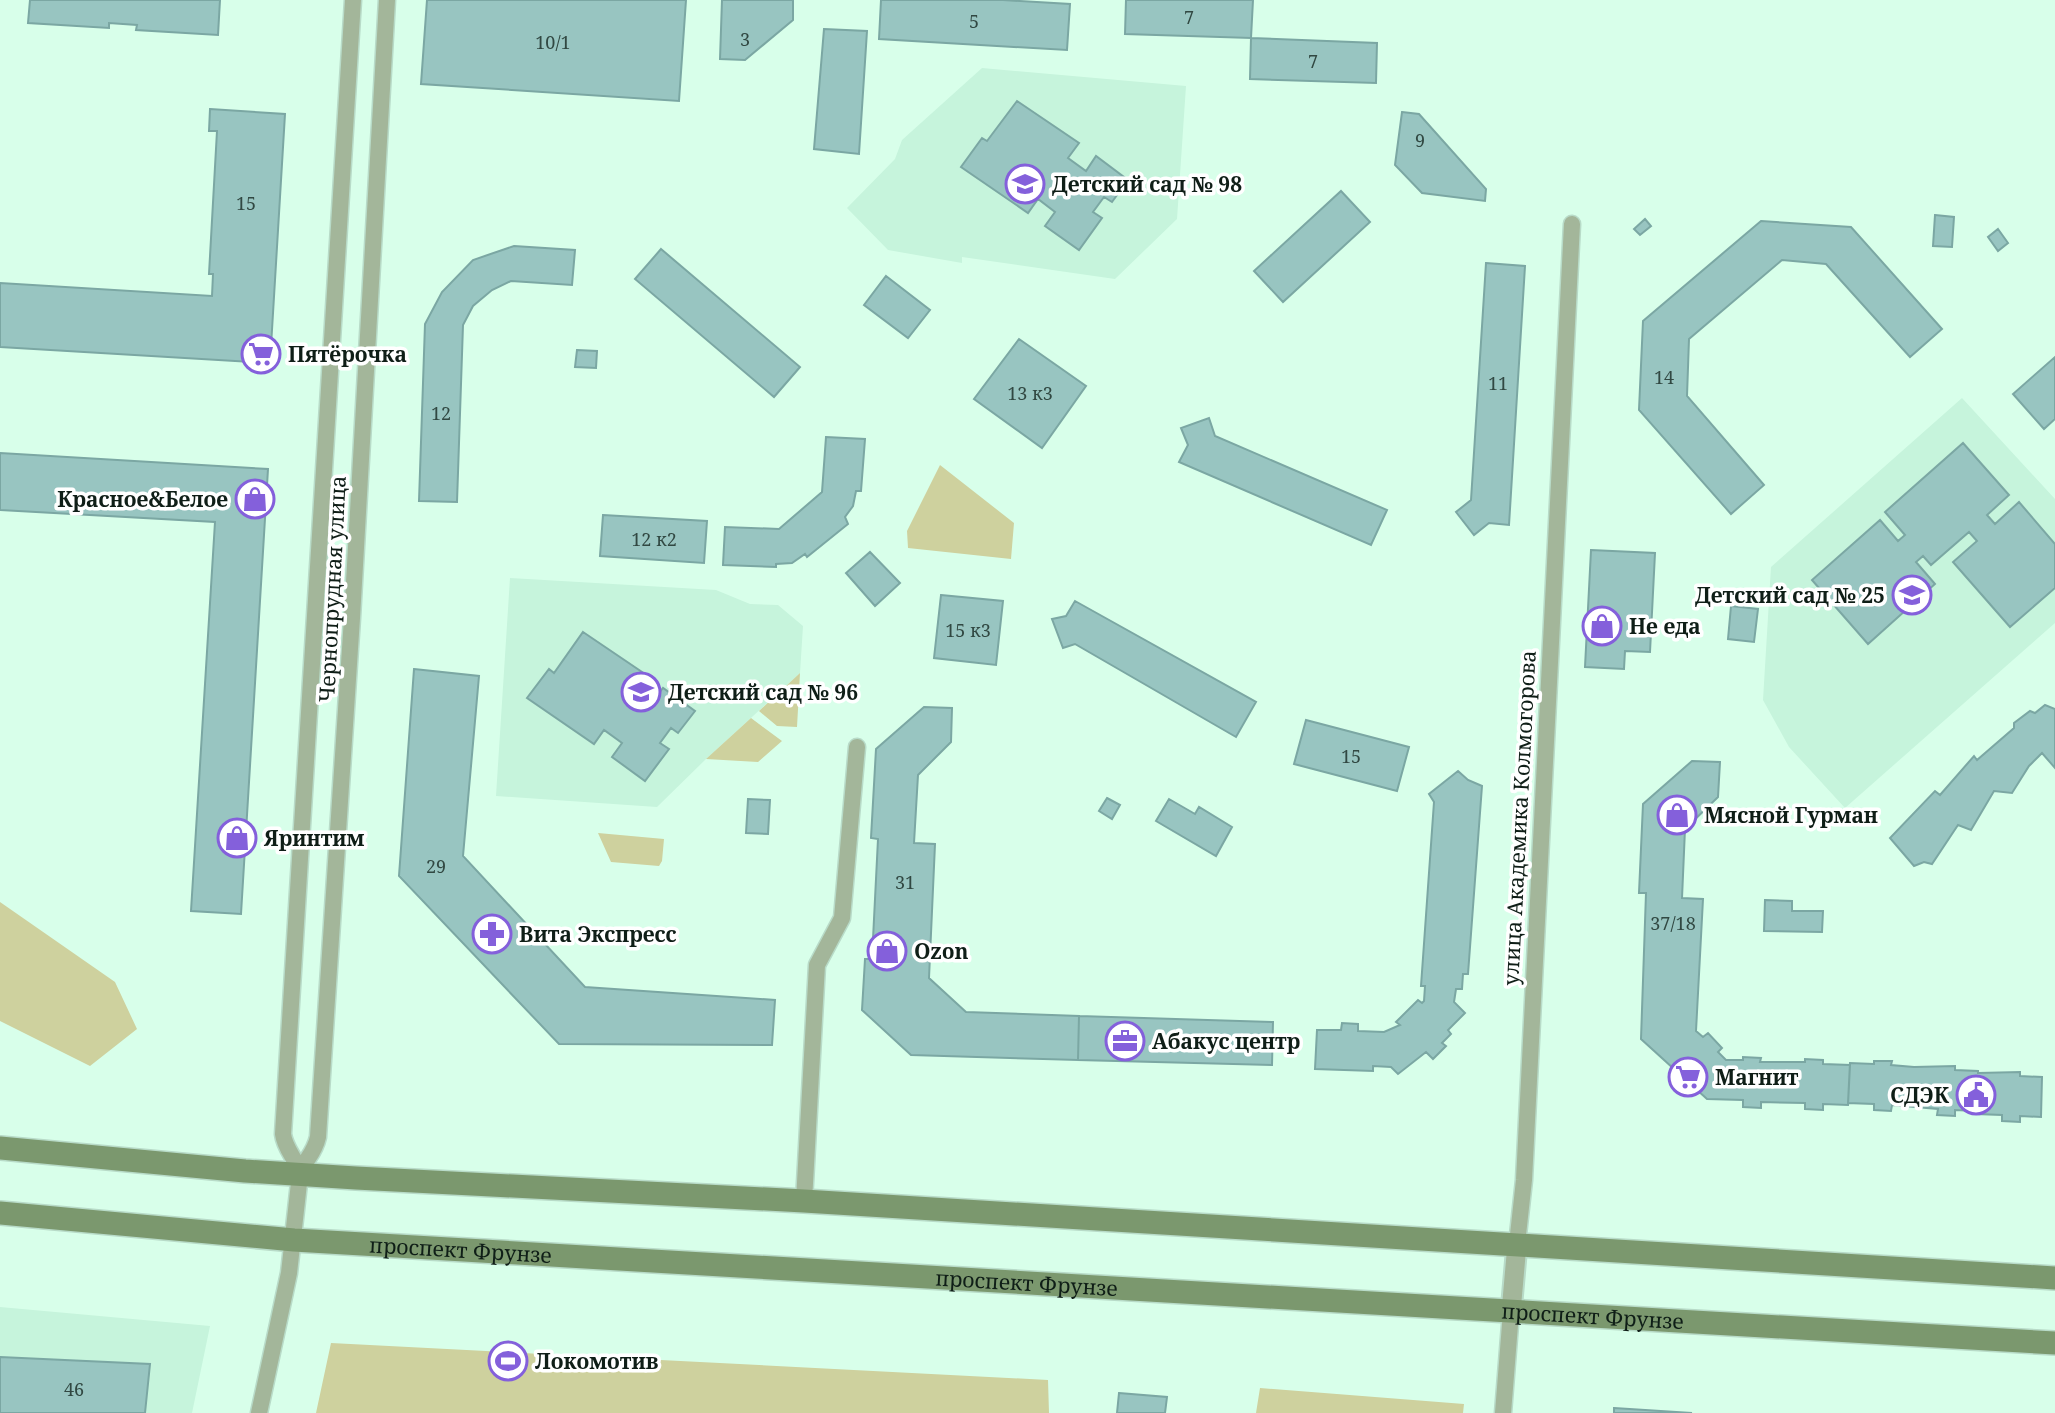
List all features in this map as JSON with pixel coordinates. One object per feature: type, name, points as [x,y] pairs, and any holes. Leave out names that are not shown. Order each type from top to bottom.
[{"type":"main road","points":[[0,1149],[300,1174],[804,1201],[2055,1278]]},
{"type":"main road","name":"проспект Фрунзе","points":[[0,1213],[294,1240],[2055,1343]]},
{"type":"street","name":"Чернопрудная улица","points":[[300,1174],[284,1144],[282,1133],[353,0]]},
{"type":"street","name":"Чернопрудная улица","points":[[259,1413],[294,1240],[300,1174],[303,1165],[314,1151],[318,1137],[352,618],[387,0]]},
{"type":"street","name":"улица Академика Колмогорова","points":[[1503,1413],[1524,1180],[1572,224]]},
{"type":"street","points":[[804,1201],[817,965],[842,918],[858,747]]},
{"type":"shaded area","name":"Детский сад № 98","points":[[982,68],[1186,86],[1177,219],[1115,279],[962,257],[962,263],[888,250],[847,208],[895,159],[902,140]]},
{"type":"shaded area","name":"Детский сад № 25","points":[[1962,398],[2055,499],[2055,623],[1845,808],[1789,747],[1763,700],[1771,567]]},
{"type":"shaded area","points":[[940,465],[1014,523],[1011,559],[908,548],[907,531]]},
{"type":"shaded area","name":"Детский сад № 96","points":[[510,578],[716,590],[750,604],[778,605],[803,626],[800,673],[657,807],[496,796]]},
{"type":"shaded area","points":[[800,673],[797,727],[777,726],[759,711]]},
{"type":"shaded area","points":[[751,718],[782,741],[758,762],[706,759]]},
{"type":"shaded area","points":[[598,833],[664,839],[662,861],[659,866],[611,862]]},
{"type":"shaded area","points":[[0,902],[115,982],[137,1029],[90,1066],[0,1021]]},
{"type":"shaded area","points":[[0,1307],[210,1326],[192,1413],[0,1413]]},
{"type":"shaded area","name":"Локомотив","points":[[331,1343],[1048,1380],[1049,1413],[316,1413]]},
{"type":"shaded area","points":[[1260,1388],[1464,1404],[1463,1413],[1256,1413]]},
{"type":"building","points":[[30,0],[220,0],[218,35],[136,30],[137,25],[109,23],[109,28],[28,23]]},
{"type":"building","points":[[427,0],[686,0],[679,101],[421,84]]},
{"type":"building","points":[[722,0],[793,0],[793,20],[745,60],[720,59]]},
{"type":"building","points":[[881,0],[1003,0],[1070,4],[1067,50],[879,39]]},
{"type":"building","points":[[1126,0],[1253,0],[1251,38],[1125,34]]},
{"type":"building","points":[[824,29],[867,31],[859,154],[814,149]]},
{"type":"building","points":[[1251,38],[1377,43],[1376,83],[1250,79]]},
{"type":"building","points":[[1017,101],[1079,143],[1068,158],[1086,171],[1096,156],[1128,180],[1112,202],[1104,197],[1093,212],[1102,218],[1079,250],[1045,226],[1055,212],[1038,199],[1028,213],[961,167],[982,138],[987,141]]},
{"type":"building","points":[[210,109],[285,114],[270,363],[0,347],[0,283],[212,296],[213,274],[209,274],[217,131],[209,131]]},
{"type":"building","points":[[1402,112],[1419,114],[1486,189],[1485,201],[1422,193],[1395,165]]},
{"type":"building","points":[[1341,191],[1370,222],[1283,302],[1254,271]]},
{"type":"building","points":[[1935,215],[1954,217],[1952,247],[1933,246]]},
{"type":"building","points":[[1645,219],[1651,226],[1640,235],[1634,229]]},
{"type":"building","points":[[1761,221],[1851,227],[1942,329],[1910,357],[1826,264],[1782,260],[1689,339],[1687,396],[1764,485],[1731,514],[1639,410],[1643,321]]},
{"type":"building","points":[[1998,229],[2008,243],[1998,251],[1988,237]]},
{"type":"building","points":[[514,246],[575,250],[572,285],[511,281],[492,290],[473,306],[463,325],[457,502],[419,501],[425,324],[442,292],[473,260]]},
{"type":"building","points":[[661,249],[800,367],[774,397],[635,279]]},
{"type":"building","points":[[1486,263],[1525,266],[1509,525],[1489,523],[1474,535],[1456,512],[1471,500]]},
{"type":"building","points":[[886,276],[930,310],[908,338],[864,305]]},
{"type":"building","points":[[1019,339],[1086,386],[1042,448],[974,399]]},
{"type":"building","points":[[577,350],[597,351],[596,368],[575,367]]},
{"type":"building","points":[[2055,357],[2055,419],[2044,429],[2013,394]]},
{"type":"building","points":[[1209,418],[1215,436],[1387,510],[1371,545],[1179,462],[1188,445],[1181,428]]},
{"type":"building","points":[[826,437],[865,439],[861,491],[856,491],[853,506],[845,517],[848,524],[807,557],[805,554],[792,563],[776,564],[776,567],[723,565],[725,527],[779,529],[822,492]]},
{"type":"building","points":[[1963,443],[2009,495],[1987,515],[1995,524],[2019,502],[2055,544],[2055,588],[2010,627],[1953,562],[1977,541],[1969,532],[1931,565],[1923,556],[1916,562],[1935,584],[1868,644],[1812,580],[1880,520],[1898,541],[1905,535],[1885,512]]},
{"type":"building","points":[[0,453],[268,469],[241,914],[191,911],[215,522],[0,510]]},
{"type":"building","points":[[603,515],[707,521],[704,563],[600,556]]},
{"type":"building","points":[[1591,550],[1655,553],[1650,652],[1625,651],[1624,669],[1585,667]]},
{"type":"building","points":[[870,552],[900,583],[875,606],[846,573]]},
{"type":"building","points":[[941,595],[1003,601],[996,665],[934,658]]},
{"type":"building","points":[[1075,601],[1256,702],[1236,737],[1075,644],[1063,648],[1052,619],[1066,616]]},
{"type":"building","points":[[1731,606],[1758,609],[1754,642],[1728,639]]},
{"type":"building","points":[[583,632],[645,674],[635,689],[653,701],[663,688],[695,711],[678,733],[671,728],[660,743],[669,749],[645,781],[612,757],[622,743],[604,730],[594,744],[527,698],[549,669],[554,673]]},
{"type":"building","points":[[414,669],[479,676],[463,856],[585,987],[775,1000],[772,1045],[559,1044],[399,876]]},
{"type":"building","points":[[2045,705],[2055,709],[2055,768],[2042,753],[2029,766],[2012,793],[1994,791],[1971,830],[1958,825],[1932,864],[1924,862],[1914,866],[1890,838],[1935,791],[1940,795],[1974,756],[1977,760],[2014,728],[2014,723],[2030,711],[2035,713]]},
{"type":"building","points":[[924,707],[952,708],[951,742],[918,775],[914,843],[935,844],[929,978],[966,1012],[1079,1016],[1078,1060],[911,1055],[862,1010],[865,959],[872,959],[878,839],[871,838],[876,749]]},
{"type":"building","points":[[1306,720],[1409,747],[1397,791],[1294,764]]},
{"type":"building","points":[[1692,761],[1720,762],[1718,797],[1685,829],[1682,898],[1703,899],[1696,1031],[1703,1037],[1708,1033],[1722,1048],[1718,1052],[1726,1060],[1743,1060],[1743,1057],[1761,1058],[1760,1062],[1805,1062],[1805,1059],[1823,1060],[1823,1064],[1850,1065],[1848,1105],[1823,1104],[1823,1110],[1805,1109],[1805,1103],[1761,1102],[1761,1108],[1743,1107],[1743,1100],[1707,1099],[1641,1039],[1646,893],[1639,893],[1643,804]]},
{"type":"building","points":[[1458,771],[1468,780],[1482,786],[1468,974],[1463,974],[1462,989],[1456,989],[1454,1002],[1465,1013],[1448,1030],[1451,1034],[1442,1043],[1446,1046],[1433,1059],[1426,1052],[1398,1074],[1391,1067],[1373,1066],[1373,1071],[1315,1069],[1317,1030],[1341,1030],[1342,1023],[1358,1024],[1358,1031],[1384,1032],[1400,1025],[1396,1022],[1418,1000],[1422,1003],[1424,1001],[1425,986],[1421,986],[1434,802],[1429,794]]},
{"type":"building","points":[[1107,798],[1120,805],[1112,819],[1099,811]]},
{"type":"building","points":[[748,799],[770,800],[768,834],[746,833]]},
{"type":"building","points":[[1169,799],[1195,814],[1199,807],[1232,827],[1216,856],[1156,821]]},
{"type":"building","points":[[1765,900],[1792,901],[1792,911],[1823,911],[1822,932],[1764,931]]},
{"type":"building","points":[[1079,1016],[1273,1022],[1272,1065],[1078,1060]]},
{"type":"building","points":[[1874,1061],[1892,1061],[1891,1065],[1914,1067],[1955,1066],[1955,1070],[1978,1073],[2020,1072],[2020,1076],[2042,1077],[2041,1117],[2020,1116],[2020,1122],[2002,1121],[2002,1115],[1976,1114],[1976,1111],[1955,1110],[1955,1116],[1937,1115],[1938,1109],[1892,1105],[1891,1111],[1874,1110],[1874,1104],[1848,1103],[1850,1063],[1874,1064]]},
{"type":"building","points":[[0,1357],[150,1364],[145,1413],[0,1413]]},
{"type":"building","points":[[1119,1393],[1167,1397],[1165,1413],[1117,1413]]},
{"type":"building","points":[[1614,1408],[1692,1413],[1614,1413]]},
{"type":"place","name":"Детский сад № 98","points":[[1025,184]]},
{"type":"place","name":"Пятёрочка","points":[[261,354]]},
{"type":"place","name":"Красное&Белое","points":[[255,499]]},
{"type":"place","name":"Детский сад № 25","points":[[1912,595]]},
{"type":"place","name":"Не еда","points":[[1602,626]]},
{"type":"place","name":"Детский сад № 96","points":[[641,692]]},
{"type":"place","name":"Мясной Гурман","points":[[1677,815]]},
{"type":"place","name":"Яринтим","points":[[237,838]]},
{"type":"place","name":"Вита Экспресс","points":[[492,934]]},
{"type":"place","name":"Ozon","points":[[887,951]]},
{"type":"place","name":"Абакус центр","points":[[1125,1041]]},
{"type":"place","name":"Магнит","points":[[1688,1077]]},
{"type":"place","name":"СДЭК","points":[[1976,1095]]},
{"type":"place","name":"Локомотив","points":[[508,1361]]}]
